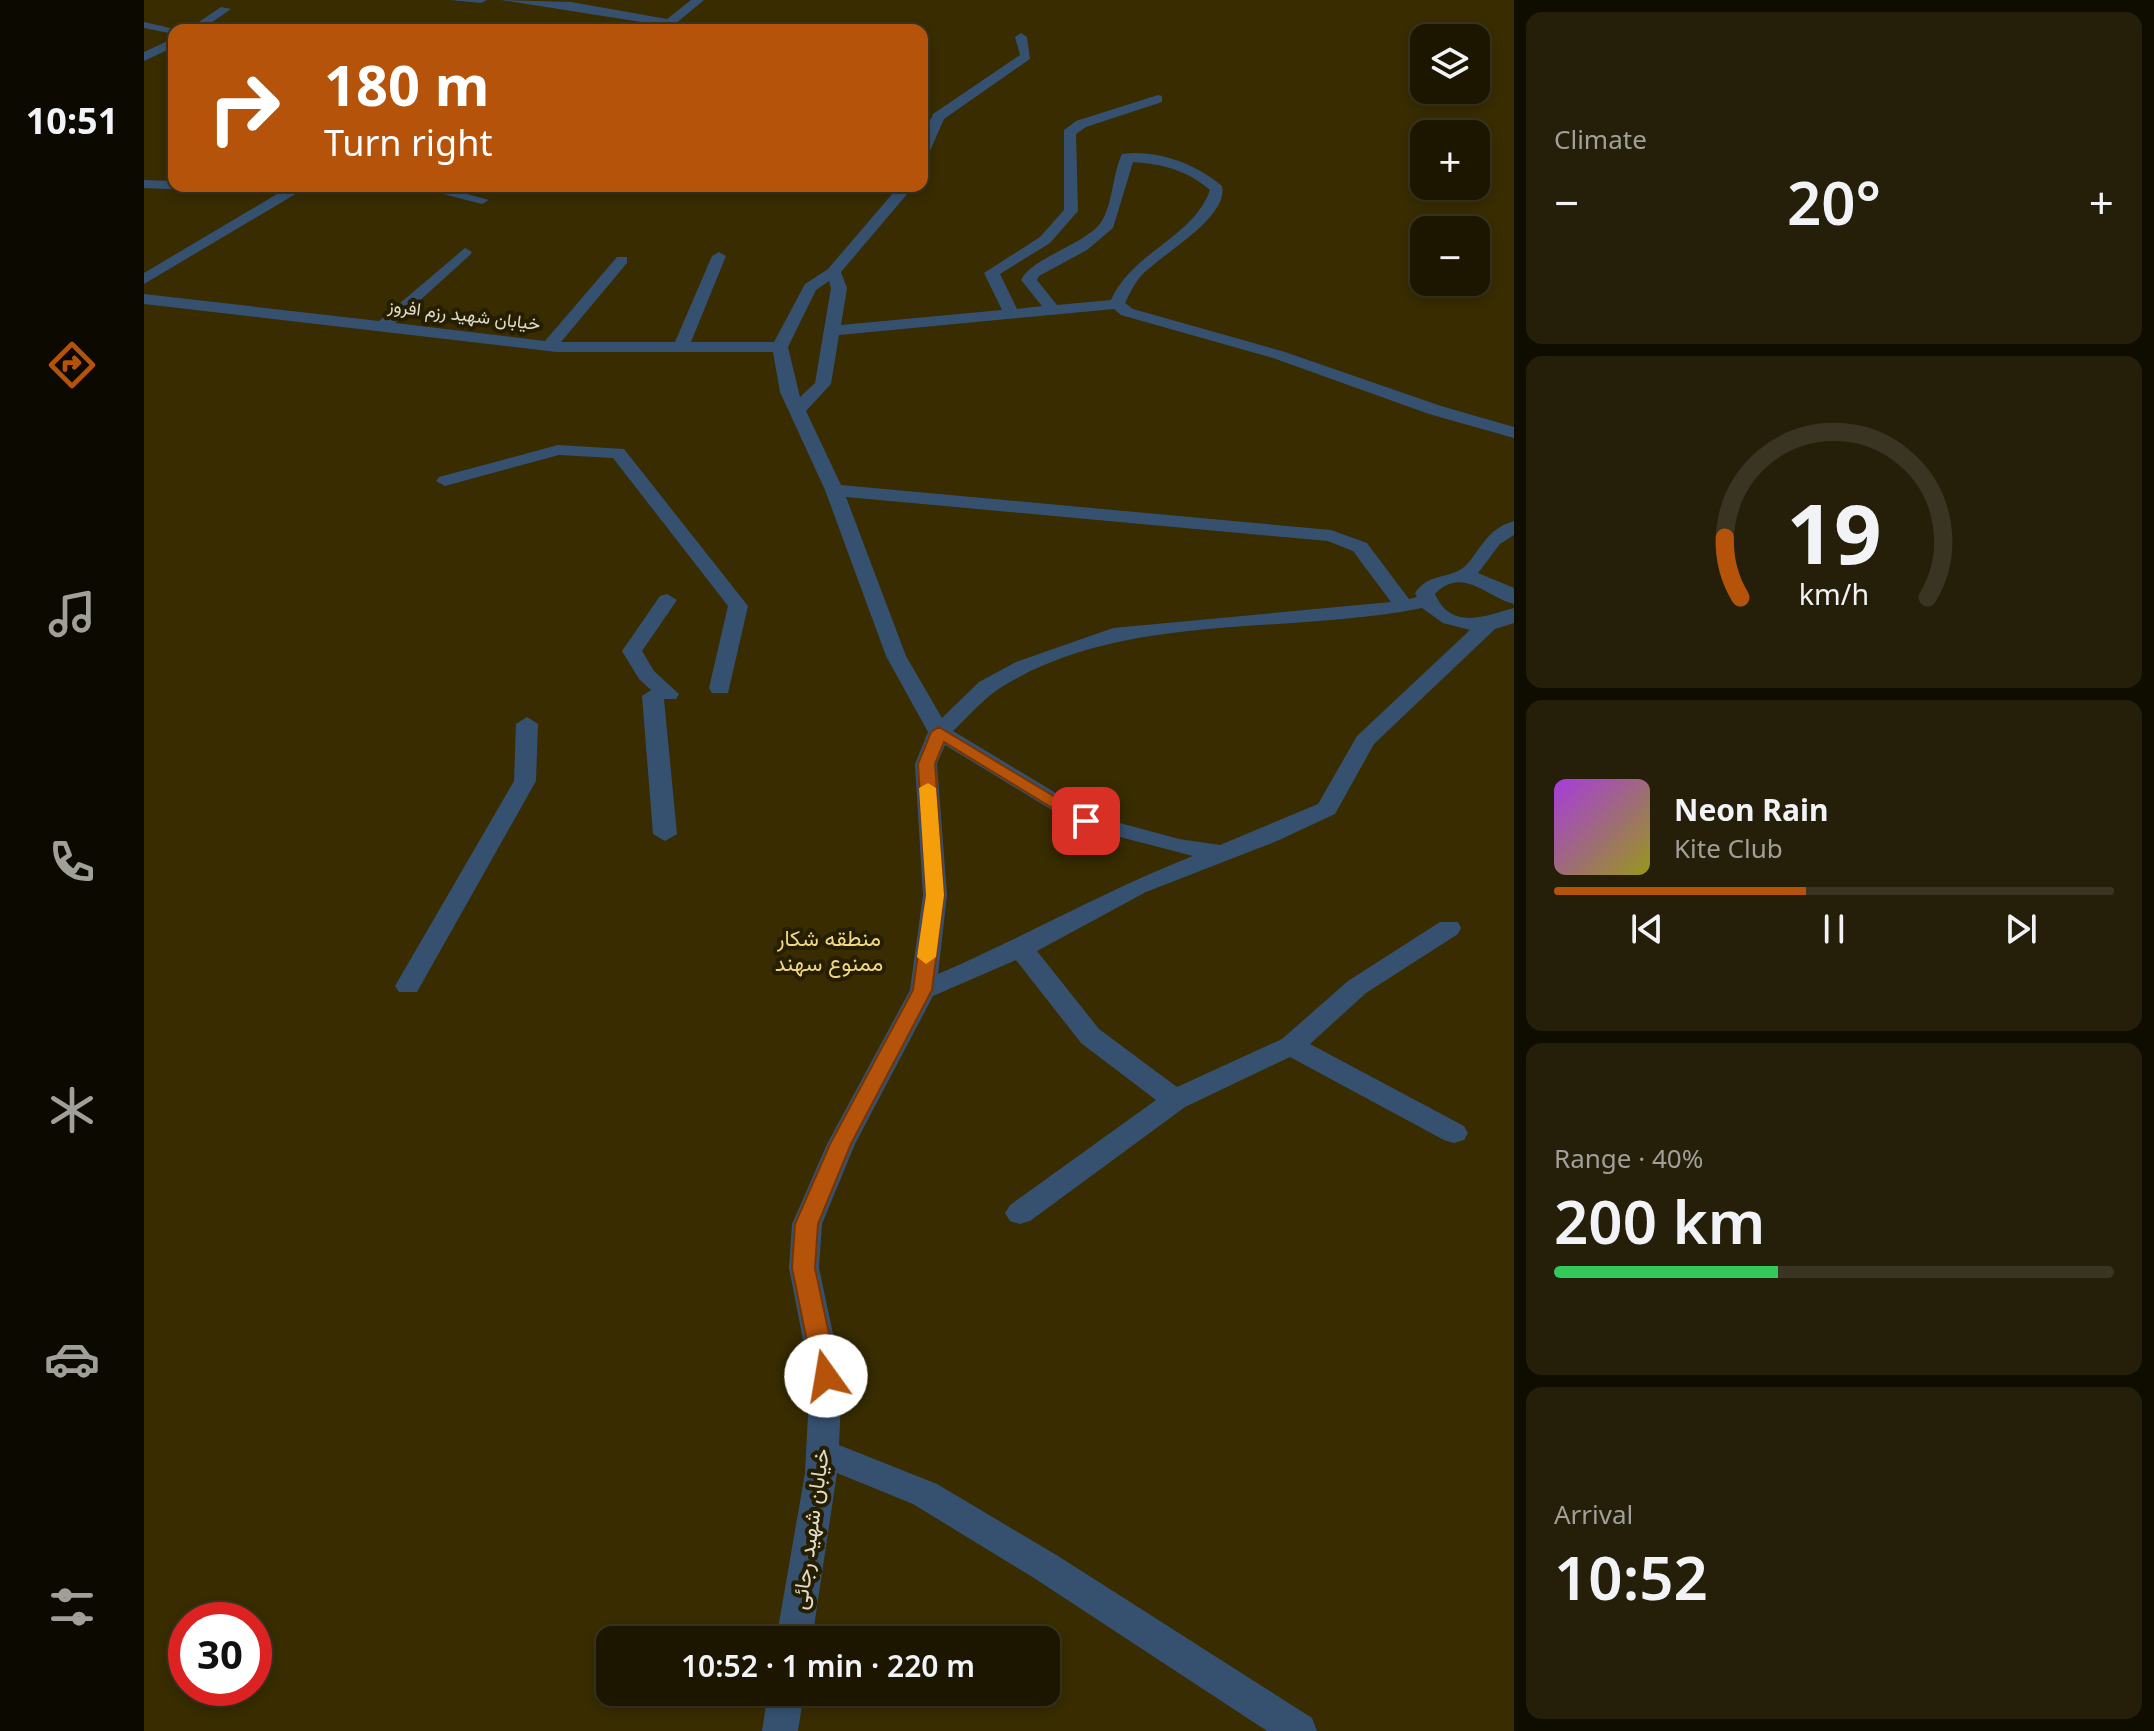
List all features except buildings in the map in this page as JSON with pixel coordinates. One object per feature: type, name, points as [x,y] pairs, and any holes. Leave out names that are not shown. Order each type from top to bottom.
[{"type":"street","points":[[456,0],[481,0]]},
{"type":"street","points":[[507,0],[560,4],[652,24]]},
{"type":"street","points":[[670,24],[698,0]]},
{"type":"street","points":[[202,24],[225,9]]},
{"type":"street","points":[[144,25],[168,30]]},
{"type":"street","points":[[928,140],[938,117],[1026,56],[1021,37]]},
{"type":"street","points":[[144,57],[168,45]]},
{"type":"street","points":[[144,57],[168,60]]},
{"type":"street","points":[[1012,315],[992,273],[1045,240],[1071,211],[1069,133],[1081,124],[1158,99]]},
{"type":"street","points":[[1054,311],[1029,280],[1032,273],[1082,247],[1108,225],[1127,157],[1172,161],[1198,172],[1217,189],[1216,198],[1201,216],[1124,283],[1117,304]]},
{"type":"street","points":[[144,184],[168,185]]},
{"type":"street","points":[[144,279],[292,192]]},
{"type":"street","points":[[446,192],[482,200]]},
{"type":"street","points":[[902,192],[833,272],[810,287],[780,347],[789,392],[834,490],[896,656],[939,732],[1086,821],[1178,846],[1222,853]]},
{"type":"street","points":[[384,325],[465,252]]},
{"type":"street","points":[[680,349],[719,256]]},
{"type":"street","points":[[549,346],[622,260]]},
{"type":"street","points":[[798,409],[823,384],[833,307],[839,288],[833,272]]},
{"type":"street","name":"خیابان شهید رزم افروز","points":[[144,299],[549,346],[680,349],[780,347]]},
{"type":"street","points":[[832,331],[1117,304],[1137,315],[1279,355],[1435,410],[1514,433]]},
{"type":"street","points":[[445,481],[558,450],[618,453],[738,606],[720,688]]},
{"type":"street","points":[[834,490],[1331,536],[1360,547],[1403,605]]},
{"type":"street","points":[[1465,577],[1493,540],[1514,527]]},
{"type":"street","points":[[1427,601],[1430,586],[1438,581],[1465,577],[1511,591]]},
{"type":"street","points":[[665,834],[661,695],[632,651],[667,600]]},
{"type":"street","points":[[939,732],[987,687],[1023,666],[1120,632],[1368,613],[1427,601]]},
{"type":"street","points":[[1427,601],[1443,616],[1488,624]]},
{"type":"street","points":[[923,990],[1021,948],[1137,887],[1327,809],[1365,741],[1488,624],[1514,614]]},
{"type":"street","points":[[408,986],[525,781],[527,724]]},
{"type":"street","name":"خیابان شهید رجائی","points":[[796,1626],[821,1452],[826,1376],[804,1268],[807,1224],[841,1144],[923,990],[935,895],[926,764],[939,732]]},
{"type":"street","points":[[1020,1213],[1175,1100],[1291,1046],[1357,987],[1449,928]]},
{"type":"street","points":[[1021,948],[1090,1036],[1175,1100]]},
{"type":"street","points":[[1291,1046],[1454,1133]]},
{"type":"street","points":[[821,1452],[925,1494],[1046,1567],[1299,1731]]},
{"type":"street","points":[[780,1731],[784,1706]]},
{"type":"green space","name":"منطقه شکار ممنوع سهند","points":[[144,0],[1514,0],[1514,1731],[144,1731]]},
{"type":"slow traffic","points":[[926,957],[935,895],[928,788]]},
{"type":"route","points":[[826,1376],[804,1268],[807,1224],[841,1144],[923,990],[935,895],[926,764],[939,732],[1086,821]]}]
